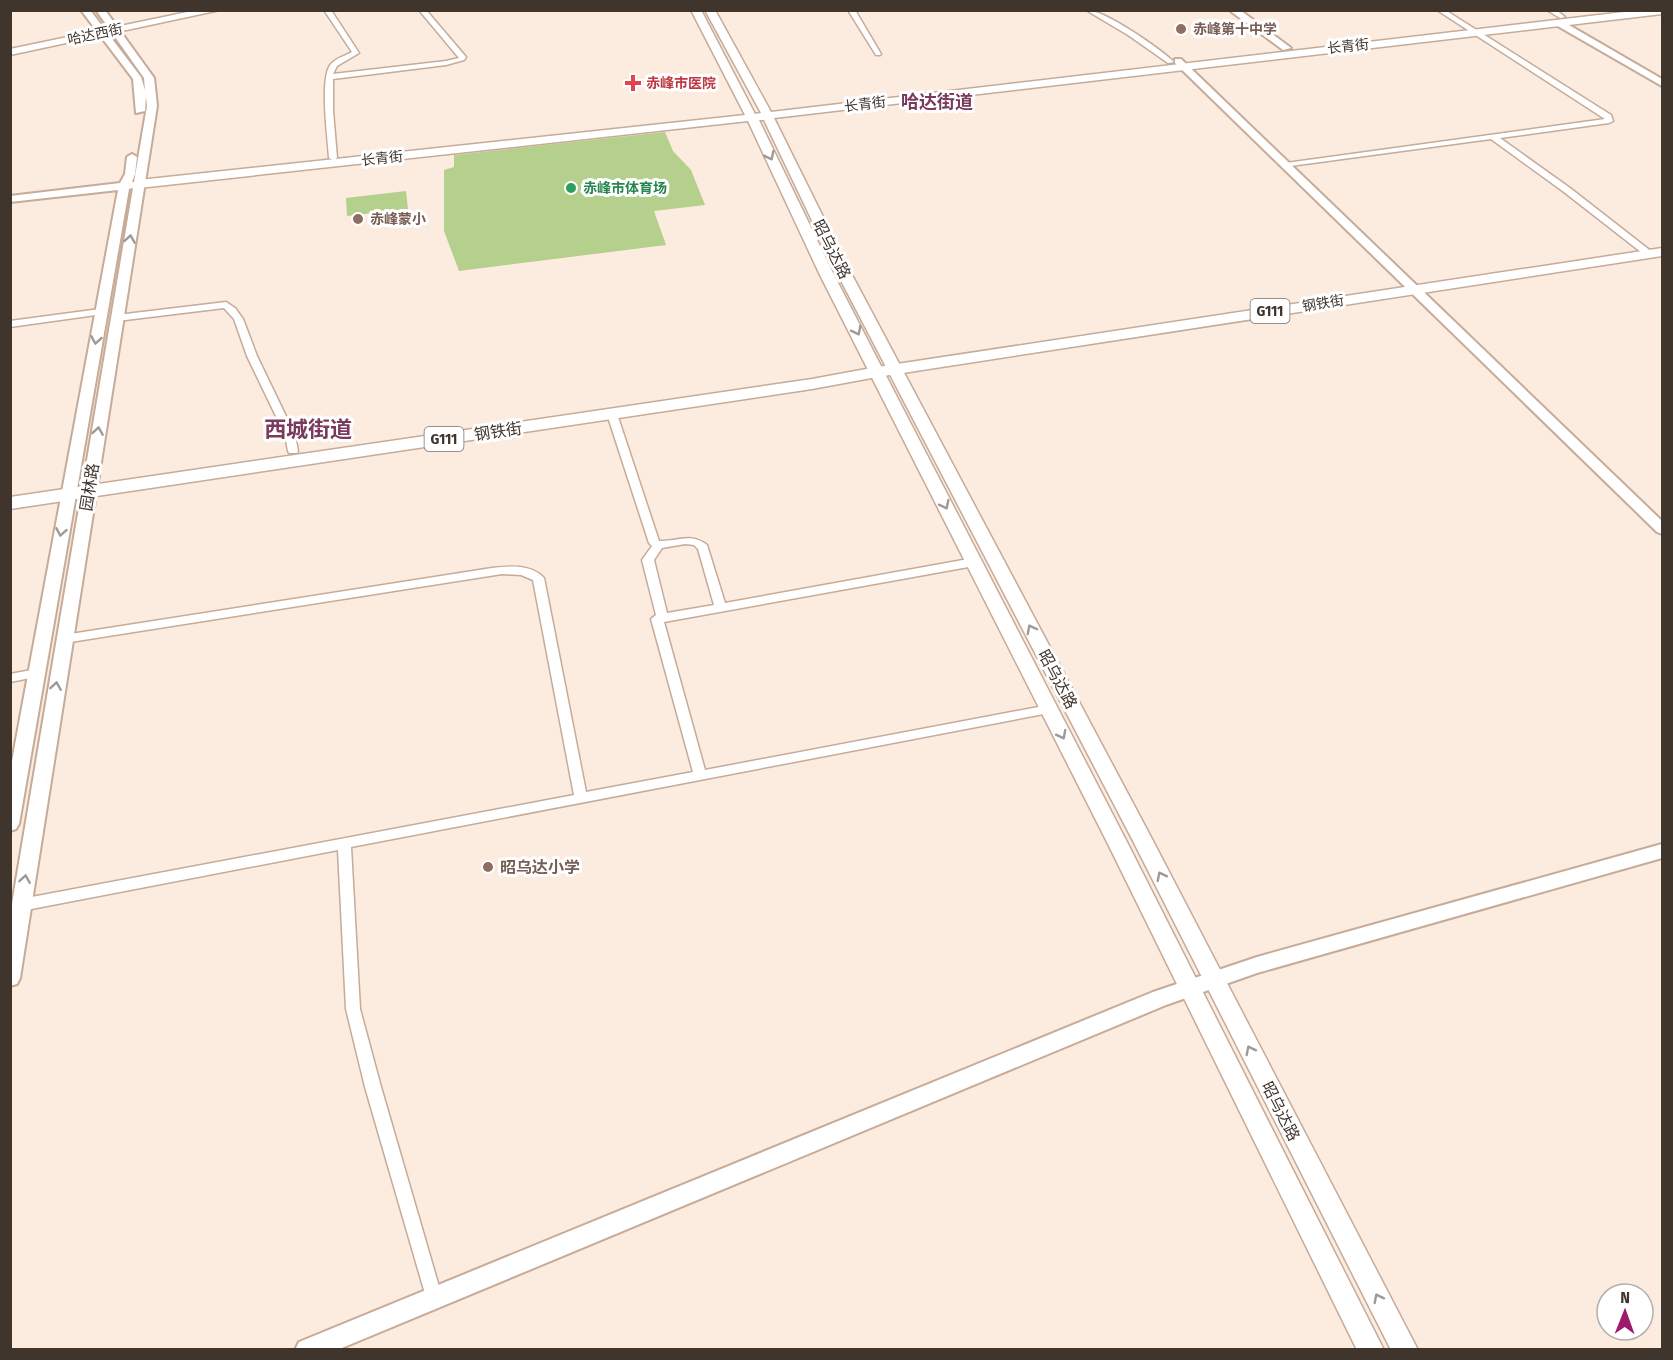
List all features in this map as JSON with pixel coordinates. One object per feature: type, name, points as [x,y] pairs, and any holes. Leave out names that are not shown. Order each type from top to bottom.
[{"type":"highway","name":"钢铁街","points":[[10,503],[69,489],[612,414],[1656,253]]},
{"type":"highway","name":"钢铁街","points":[[89,486],[293,450],[809,376],[886,370]]},
{"type":"highway","name":"钢铁街","points":[[10,492],[69,489]]},
{"type":"main road","name":"哈达西街","points":[[10,52],[186,10]]},
{"type":"main road","name":"哈达西街","points":[[10,46],[214,10]]},
{"type":"main road","name":"昭乌达路","points":[[696,10],[758,114]]},
{"type":"main road","name":"昭乌达路","points":[[710,10],[758,114],[827,275],[886,370],[1213,980],[1405,1350]]},
{"type":"main road","name":"长青街","points":[[1560,20],[1624,10]]},
{"type":"main road","name":"长青街","points":[[131,185],[758,114],[1177,63],[1560,20],[1662,11]]},
{"type":"main road","name":"长青街","points":[[1177,63],[1291,48],[1471,30]]},
{"type":"main road","name":"长青街","points":[[131,185],[165,176],[758,114]]},
{"type":"main road","name":"昭乌达路","points":[[886,370],[974,562],[1371,1350]]},
{"type":"street","name":"园林路","points":[[10,824],[100,312],[152,106],[152,85],[144,69],[107,28],[85,10]]},
{"type":"street","name":"园林路","points":[[100,10],[107,28]]},
{"type":"street","points":[[327,10],[364,63]]},
{"type":"street","points":[[333,158],[330,77],[331,69],[335,64],[446,63],[462,59],[463,57],[422,10]]},
{"type":"street","points":[[851,10],[878,54]]},
{"type":"street","points":[[1089,10],[1177,63],[1286,165],[1662,529]]},
{"type":"street","points":[[1233,10],[1291,48]]},
{"type":"street","points":[[1244,10],[1291,48]]},
{"type":"street","points":[[1286,165],[1609,121],[1608,117],[1440,10]]},
{"type":"street","points":[[1550,10],[1560,20],[1662,83]]},
{"type":"street","points":[[330,77],[364,63]]},
{"type":"street","points":[[1493,137],[1656,253]]},
{"type":"street","name":"园林路","points":[[10,978],[117,318],[131,185]]},
{"type":"street","name":"长青街","points":[[10,199],[131,185]]},
{"type":"street","points":[[117,318],[226,304],[241,321],[246,344],[290,435],[293,450]]},
{"type":"street","points":[[10,324],[100,312]]},
{"type":"street","points":[[612,414],[654,543],[658,545],[691,540],[698,542],[703,547],[720,607]]},
{"type":"street","points":[[658,545],[648,560],[662,618]]},
{"type":"street","points":[[700,775],[657,619],[974,562]]},
{"type":"street","points":[[64,639],[463,577],[516,570],[529,571],[538,578],[581,798]]},
{"type":"street","points":[[10,678],[37,673]]},
{"type":"street","points":[[21,905],[1049,709]]},
{"type":"street","points":[[344,843],[353,1009],[373,1087],[434,1297]]},
{"type":"street","points":[[307,1350],[718,1178],[1188,988],[1662,851]]},
{"type":"green space","name":"赤峰市体育场","points":[[665,132],[673,151],[691,170],[705,205],[654,211],[666,245],[459,271],[444,231],[444,170],[454,167],[454,155]]},
{"type":"green space","points":[[406,191],[408,209],[347,216],[346,198]]},
{"type":"place","name":"赤峰第十中学","points":[[1181,29]]},
{"type":"place","name":"赤峰市医院","points":[[633,83]]},
{"type":"place","name":"赤峰市体育场","points":[[571,188]]},
{"type":"place","name":"赤峰蒙小","points":[[358,219]]},
{"type":"place","name":"昭乌达小学","points":[[488,867]]},
{"type":"district","name":"哈达街道","points":[[937,102]]},
{"type":"district","name":"西城街道","points":[[308,429]]}]
